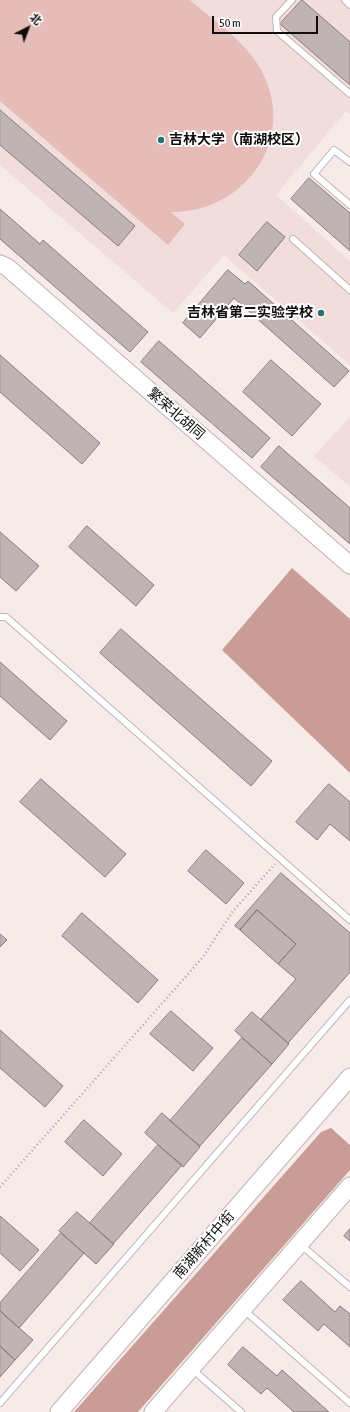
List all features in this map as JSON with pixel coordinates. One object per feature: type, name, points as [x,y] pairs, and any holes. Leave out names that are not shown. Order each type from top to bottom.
[{"type":"street","name":"繁荣北胡同","points":[[0,264],[7,267],[350,565]]},
{"type":"street","name":"南湖新村中街","points":[[59,1412],[350,1077]]},
{"type":"street","points":[[153,1412],[350,1186]]},
{"type":"lane","points":[[292,0],[276,17],[277,31],[350,94]]},
{"type":"lane","points":[[345,0],[350,5]]},
{"type":"lane","points":[[350,162],[334,150],[314,174],[350,205]]},
{"type":"lane","points":[[293,239],[350,290]]},
{"type":"lane","points":[[0,616],[6,617],[350,920]]},
{"type":"lane","points":[[0,1403],[350,1000]]},
{"type":"lane","points":[[300,1244],[350,1287]]},
{"type":"lane","points":[[242,1309],[350,1403]]},
{"type":"lane","points":[[191,1368],[241,1412]]},
{"type":"path","points":[[0,1187],[203,957],[233,911],[280,858]]},
{"type":"shaded area","name":"吉林大学（南湖校区）","points":[[0,0],[350,0],[350,114],[346,111],[276,195],[350,261],[350,365],[224,255],[173,313],[0,165]]},
{"type":"shaded area","points":[[0,0],[190,0],[227,30],[244,47],[258,65],[270,91],[273,117],[270,142],[260,164],[244,184],[223,199],[199,209],[171,212],[185,224],[168,245],[0,101]]},
{"type":"shaded area","points":[[350,417],[350,487],[314,456]]},
{"type":"shaded area","points":[[292,568],[350,619],[350,773],[222,650]]},
{"type":"shaded area","points":[[331,1128],[350,1145],[350,1170],[138,1412],[74,1412],[321,1132]]},
{"type":"building","points":[[302,0],[350,42],[350,85],[280,24]]},
{"type":"building","points":[[0,110],[135,226],[118,246],[0,145]]},
{"type":"building","points":[[309,178],[350,213],[350,251],[291,199]]},
{"type":"building","points":[[0,209],[40,244],[43,240],[148,332],[130,352],[0,239]]},
{"type":"building","points":[[267,222],[285,237],[257,271],[239,255]]},
{"type":"building","points":[[228,270],[245,284],[248,281],[349,371],[334,387],[234,298],[200,338],[183,323]]},
{"type":"building","points":[[159,341],[270,438],[252,458],[141,362]]},
{"type":"building","points":[[0,355],[100,443],[82,464],[0,392]]},
{"type":"building","points":[[271,360],[321,404],[292,436],[243,392]]},
{"type":"building","points":[[279,446],[350,508],[350,544],[261,467]]},
{"type":"building","points":[[87,526],[154,585],[136,606],[69,547]]},
{"type":"building","points":[[0,532],[39,566],[16,591],[0,577]]},
{"type":"building","points":[[121,629],[272,761],[251,786],[100,653]]},
{"type":"building","points":[[0,662],[67,721],[50,740],[0,696]]},
{"type":"building","points":[[41,779],[126,854],[105,877],[20,802]]},
{"type":"building","points":[[329,784],[350,802],[350,841],[330,824],[317,840],[296,822]]},
{"type":"building","points":[[206,850],[244,883],[226,904],[188,871]]},
{"type":"building","points":[[281,873],[350,933],[350,972],[288,1043],[261,1019],[296,979],[278,964],[296,944],[257,910],[240,930],[235,926]]},
{"type":"building","points":[[257,910],[296,944],[278,964],[240,930]]},
{"type":"building","points":[[82,913],[158,980],[138,1003],[62,936]]},
{"type":"building","points":[[0,934],[7,940],[0,947]]},
{"type":"building","points":[[171,1011],[213,1048],[193,1071],[150,1034]]},
{"type":"building","points":[[252,1012],[289,1044],[272,1064],[235,1031]]},
{"type":"building","points":[[0,1030],[63,1086],[45,1107],[0,1068]]},
{"type":"building","points":[[242,1038],[272,1064],[200,1146],[170,1121]]},
{"type":"building","points":[[162,1113],[200,1147],[183,1167],[145,1133]]},
{"type":"building","points":[[84,1120],[122,1154],[103,1176],[65,1142]]},
{"type":"building","points":[[158,1145],[182,1165],[113,1244],[90,1223]]},
{"type":"building","points":[[77,1212],[114,1244],[96,1264],[59,1231]]},
{"type":"building","points":[[0,1216],[39,1250],[20,1271],[0,1253]]},
{"type":"building","points":[[350,1229],[350,1241],[344,1236]]},
{"type":"building","points":[[61,1233],[84,1253],[19,1328],[0,1311],[0,1303]]},
{"type":"building","points":[[301,1281],[335,1312],[340,1306],[350,1314],[350,1347],[324,1324],[318,1331],[283,1300]]},
{"type":"building","points":[[0,1311],[33,1340],[15,1360],[0,1346]]},
{"type":"building","points":[[0,1346],[15,1360],[0,1377]]},
{"type":"building","points":[[243,1347],[277,1376],[282,1370],[329,1412],[294,1412],[267,1388],[261,1394],[228,1365]]},
{"type":"place","name":"吉林大学（南湖校区）","points":[[161,140]]},
{"type":"place","name":"吉林省第二实验学校","points":[[321,313]]}]
